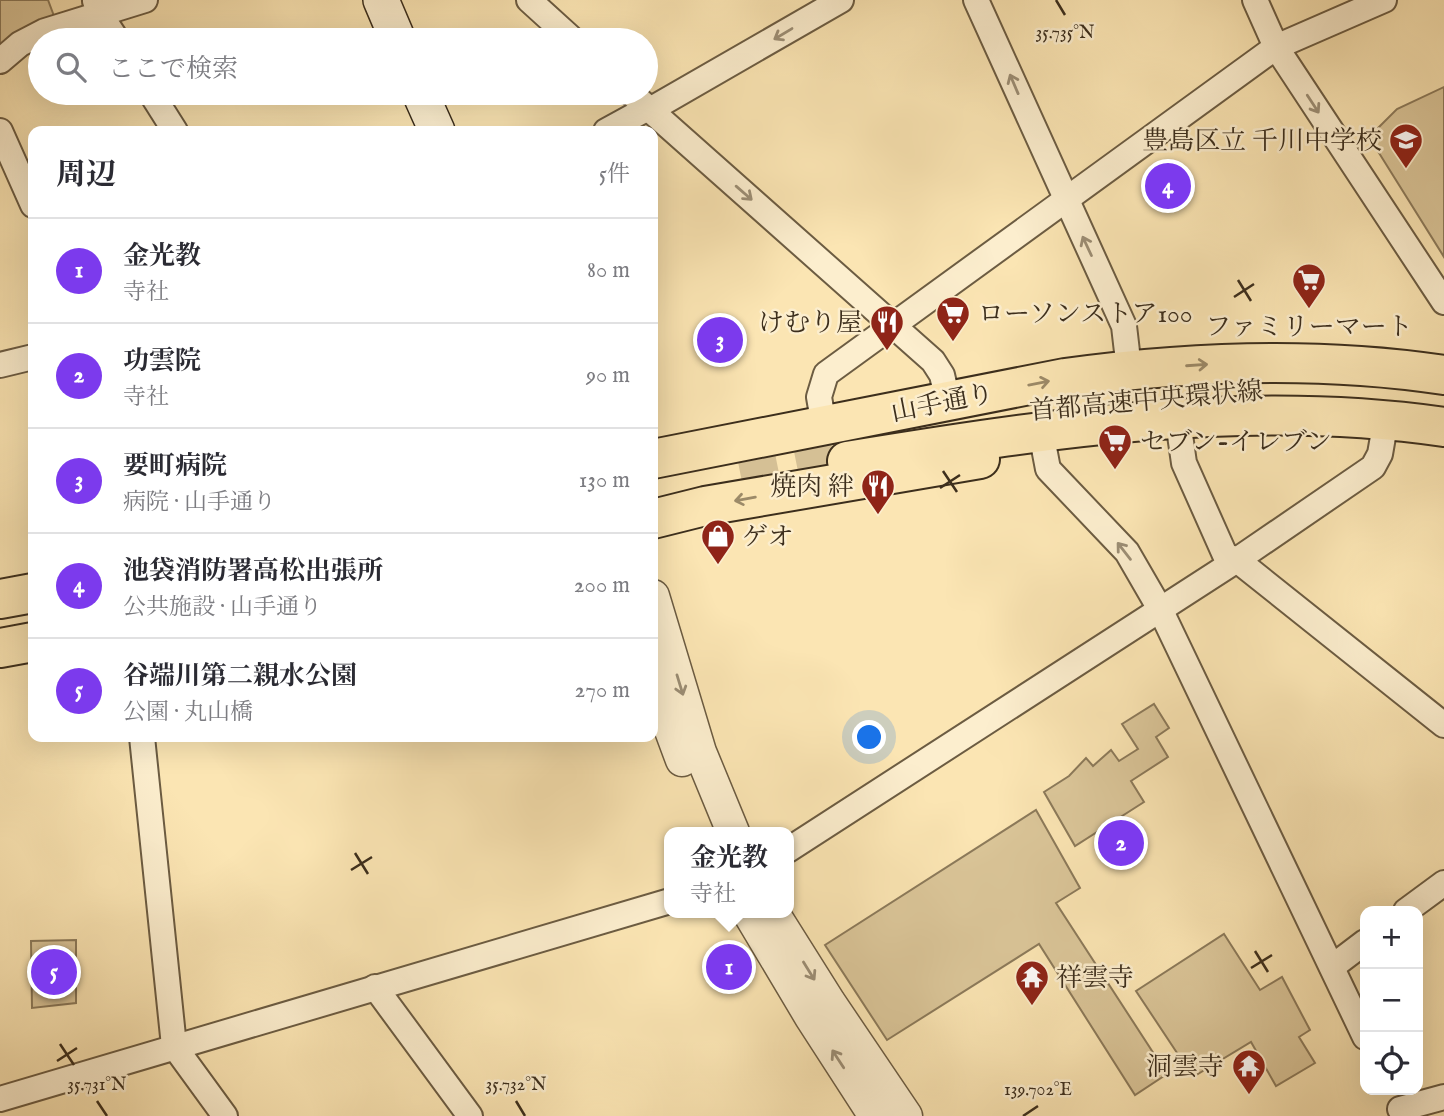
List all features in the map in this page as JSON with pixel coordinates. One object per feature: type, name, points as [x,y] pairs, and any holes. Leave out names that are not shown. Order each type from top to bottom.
[{"type":"main road","points":[[381,0],[393,28]]},
{"type":"main road","points":[[405,0],[417,28]]},
{"type":"main road","points":[[425,105],[435,126]]},
{"type":"main road","points":[[449,105],[459,126]]},
{"type":"main road","name":"山手通り","points":[[658,459],[840,442],[948,401],[1065,378],[1129,369],[1265,362],[1354,365],[1444,375]]},
{"type":"main road","name":"首都高速中央環状線","points":[[840,442],[1008,413],[1158,394],[1249,388],[1373,394],[1444,403]]},
{"type":"main road","name":"首都高速中央環状線","points":[[840,442],[1001,436],[1159,419],[1314,415],[1444,427]]},
{"type":"main road","points":[[658,518],[705,506],[1144,430],[1301,426],[1444,438]]},
{"type":"main road","points":[[0,599],[28,594]]},
{"type":"main road","points":[[0,648],[28,643]]},
{"type":"street","points":[[52,28],[98,7],[145,0]]},
{"type":"street","points":[[529,0],[560,28]]},
{"type":"street","points":[[658,96],[841,0]]},
{"type":"street","points":[[976,0],[1124,326],[1129,369]]},
{"type":"street","points":[[1255,0],[1276,47],[1444,302]]},
{"type":"street","points":[[840,442],[819,397],[825,374],[1276,47],[1384,0]]},
{"type":"street","points":[[98,7],[110,28]]},
{"type":"street","points":[[0,61],[28,40]]},
{"type":"street","points":[[159,105],[173,126]]},
{"type":"street","points":[[613,126],[642,105]]},
{"type":"street","points":[[644,105],[933,361],[942,375],[948,401]]},
{"type":"street","points":[[0,131],[28,194]]},
{"type":"street","points":[[0,365],[28,358]]},
{"type":"street","points":[[1179,428],[1184,463],[1225,555],[1237,560],[1444,725]]},
{"type":"street","points":[[794,847],[1237,560],[1373,467],[1380,454],[1384,431]]},
{"type":"street","points":[[1044,448],[1048,470],[1126,552],[1160,609],[1363,1032]]},
{"type":"street","points":[[658,613],[700,752],[731,827]]},
{"type":"street","points":[[658,695],[710,827]]},
{"type":"street","points":[[143,742],[174,1046],[226,1116]]},
{"type":"street","points":[[1413,906],[1444,883]]},
{"type":"street","points":[[0,1099],[664,903]]},
{"type":"street","points":[[752,918],[811,1017],[875,1116]]},
{"type":"street","points":[[776,918],[906,1116]]},
{"type":"street","points":[[1332,967],[1360,946]]},
{"type":"street","points":[[375,987],[470,1116]]},
{"type":"street","points":[[1398,1105],[1444,1097]]},
{"type":"shaded area","points":[[0,0],[48,0],[54,16],[35,28],[28,28],[28,33],[0,51]]},
{"type":"shaded area","points":[[1444,87],[1444,257],[1369,137],[1397,109]]},
{"type":"shaded area","points":[[1154,704],[1169,728],[1156,737],[1168,757],[1131,781],[1144,802],[1075,846],[1044,792],[1069,776],[1086,758],[1093,766],[1111,750],[1119,761],[1138,749],[1122,724]]},
{"type":"shaded area","points":[[1036,810],[1080,888],[1056,903],[1167,1074],[1135,1095],[1039,944],[887,1040],[825,945]]},
{"type":"shaded area","points":[[1224,934],[1260,990],[1282,977],[1310,1030],[1299,1037],[1315,1063],[1276,1086],[1251,1042],[1193,1077],[1136,991]]},
{"type":"shaded area","points":[[76,940],[76,1003],[32,1008],[31,941]]},
{"type":"tunnel","points":[[742,482],[847,461]]},
{"type":"place","name":"豊島区立 千川中学校","points":[[1406,170]]},
{"type":"place","name":"池袋消防署高松出張所","points":[[1168,186]]},
{"type":"place","name":"ファミリーマート","points":[[1309,310]]},
{"type":"place","name":"要町病院","points":[[720,340]]},
{"type":"place","name":"ローソンストア100","points":[[953,343]]},
{"type":"place","name":"けむり屋","points":[[887,352]]},
{"type":"place","name":"セブン-イレブン","points":[[1115,471]]},
{"type":"place","name":"焼肉 絆","points":[[878,516]]},
{"type":"place","name":"ゲオ","points":[[718,566]]},
{"type":"place","name":"功雲院","points":[[1121,843]]},
{"type":"place","name":"金光教","points":[[729,967]]},
{"type":"place","name":"谷端川第二親水公園","points":[[54,972]]},
{"type":"place","name":"祥雲寺","points":[[1032,1007]]},
{"type":"place","name":"洞雲寺","points":[[1249,1096]]}]
